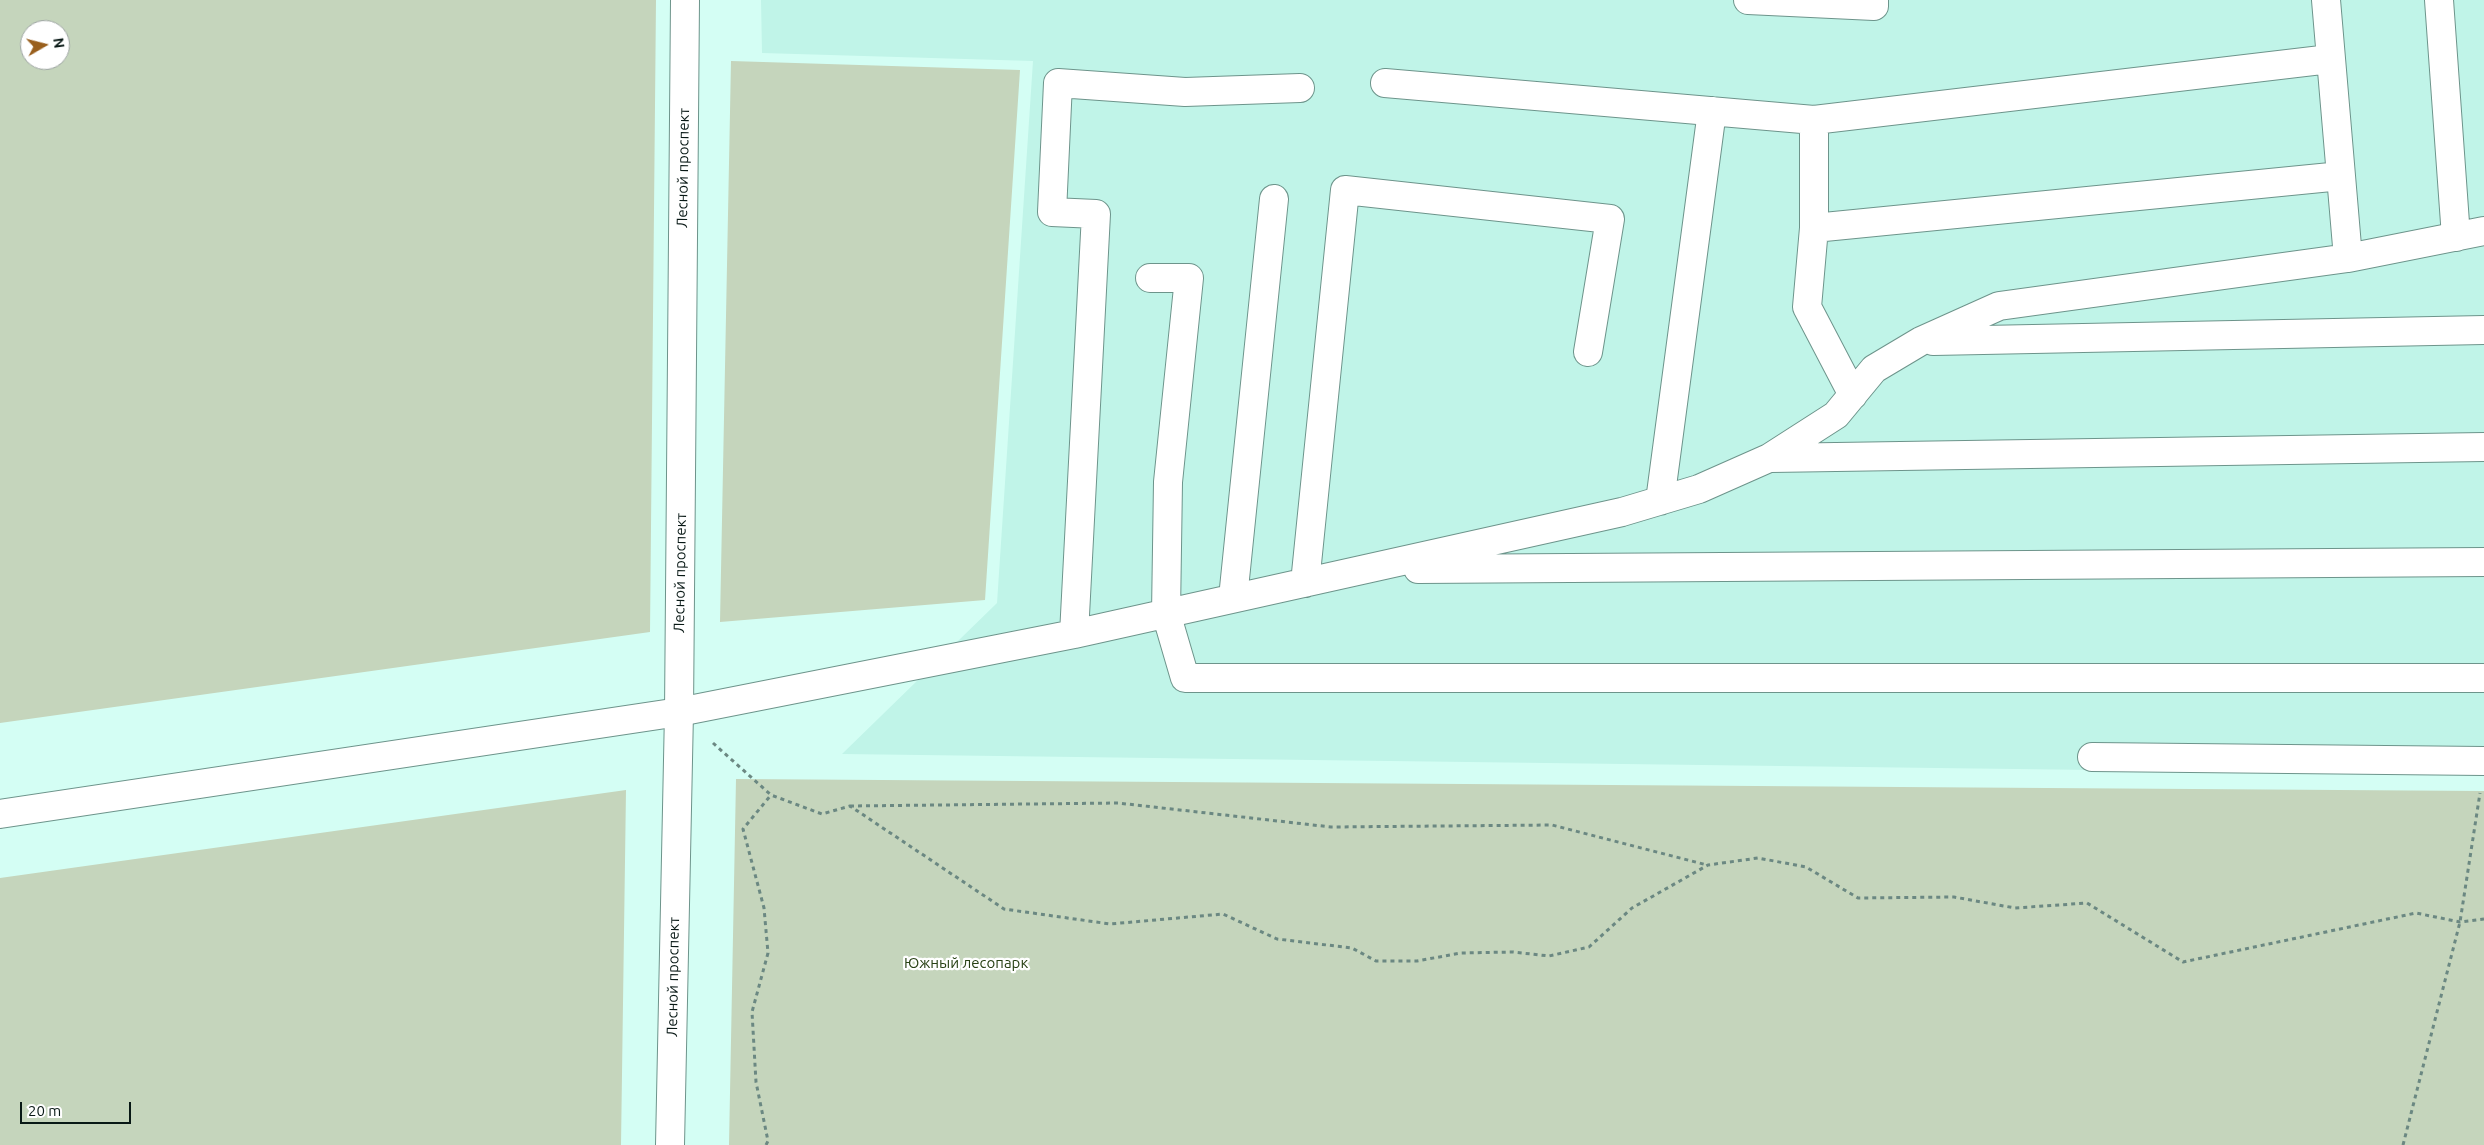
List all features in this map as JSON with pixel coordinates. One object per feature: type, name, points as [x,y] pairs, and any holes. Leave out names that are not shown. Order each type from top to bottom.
[{"type":"street","name":"Лесной проспект","points":[[670,1145],[679,712],[685,0]]},
{"type":"street","points":[[1748,0],[1874,6],[1874,0]]},
{"type":"street","points":[[2326,0],[2348,258]]},
{"type":"street","points":[[2439,0],[2456,237]]},
{"type":"street","points":[[1385,83],[1814,120],[2330,59]]},
{"type":"street","points":[[1074,634],[1096,214],[1052,212],[1058,83],[1185,92],[1300,88]]},
{"type":"street","points":[[1660,501],[1712,111]]},
{"type":"street","points":[[1814,120],[1814,228],[1807,307],[1853,395]]},
{"type":"street","points":[[1814,228],[2341,176]]},
{"type":"street","points":[[1305,583],[1345,190],[1610,219],[1588,352]]},
{"type":"street","points":[[1233,598],[1274,199]]},
{"type":"street","points":[[0,814],[679,712],[1074,634],[1622,512],[1698,489],[1769,458],[1836,415],[1874,369],[1921,341],[1999,306],[2348,258],[2484,231]]},
{"type":"street","points":[[1150,278],[1189,278],[1168,482],[1166,613],[1185,678],[2484,678]]},
{"type":"street","points":[[1921,341],[2484,330]]},
{"type":"street","points":[[1769,458],[2484,447]]},
{"type":"street","points":[[1363,570],[2484,562]]},
{"type":"street","points":[[2092,757],[2482,774]]},
{"type":"path","points":[[679,712],[771,795],[822,814],[850,806],[1118,803],[1331,827],[1552,825],[1708,865]]},
{"type":"path","points":[[2403,1145],[2460,922],[2482,774]]},
{"type":"path","points":[[766,1145],[768,1141],[756,1082],[752,1012],[768,953],[764,908],[743,828],[771,795]]},
{"type":"path","points":[[850,806],[1004,910],[1110,924],[1224,914],[1277,939],[1352,948],[1376,961],[1416,961],[1461,953],[1513,952],[1549,956],[1589,947],[1632,908],[1708,865],[1758,858],[1806,866],[1858,898],[1954,897],[2015,908],[2087,903],[2183,962],[2416,913],[2460,922],[2484,919]]},
{"type":"shaded area","points":[[761,0],[2484,0],[2484,775],[842,754],[997,603],[1033,61],[762,53]]},
{"type":"green space","points":[[0,0],[656,0],[650,632],[0,723]]},
{"type":"green space","points":[[731,61],[1020,70],[985,600],[720,622]]},
{"type":"green space","name":"Южный лесопарк","points":[[736,779],[2484,791],[2484,1145],[729,1145]]},
{"type":"green space","points":[[626,790],[621,1145],[0,1145],[0,878]]}]
